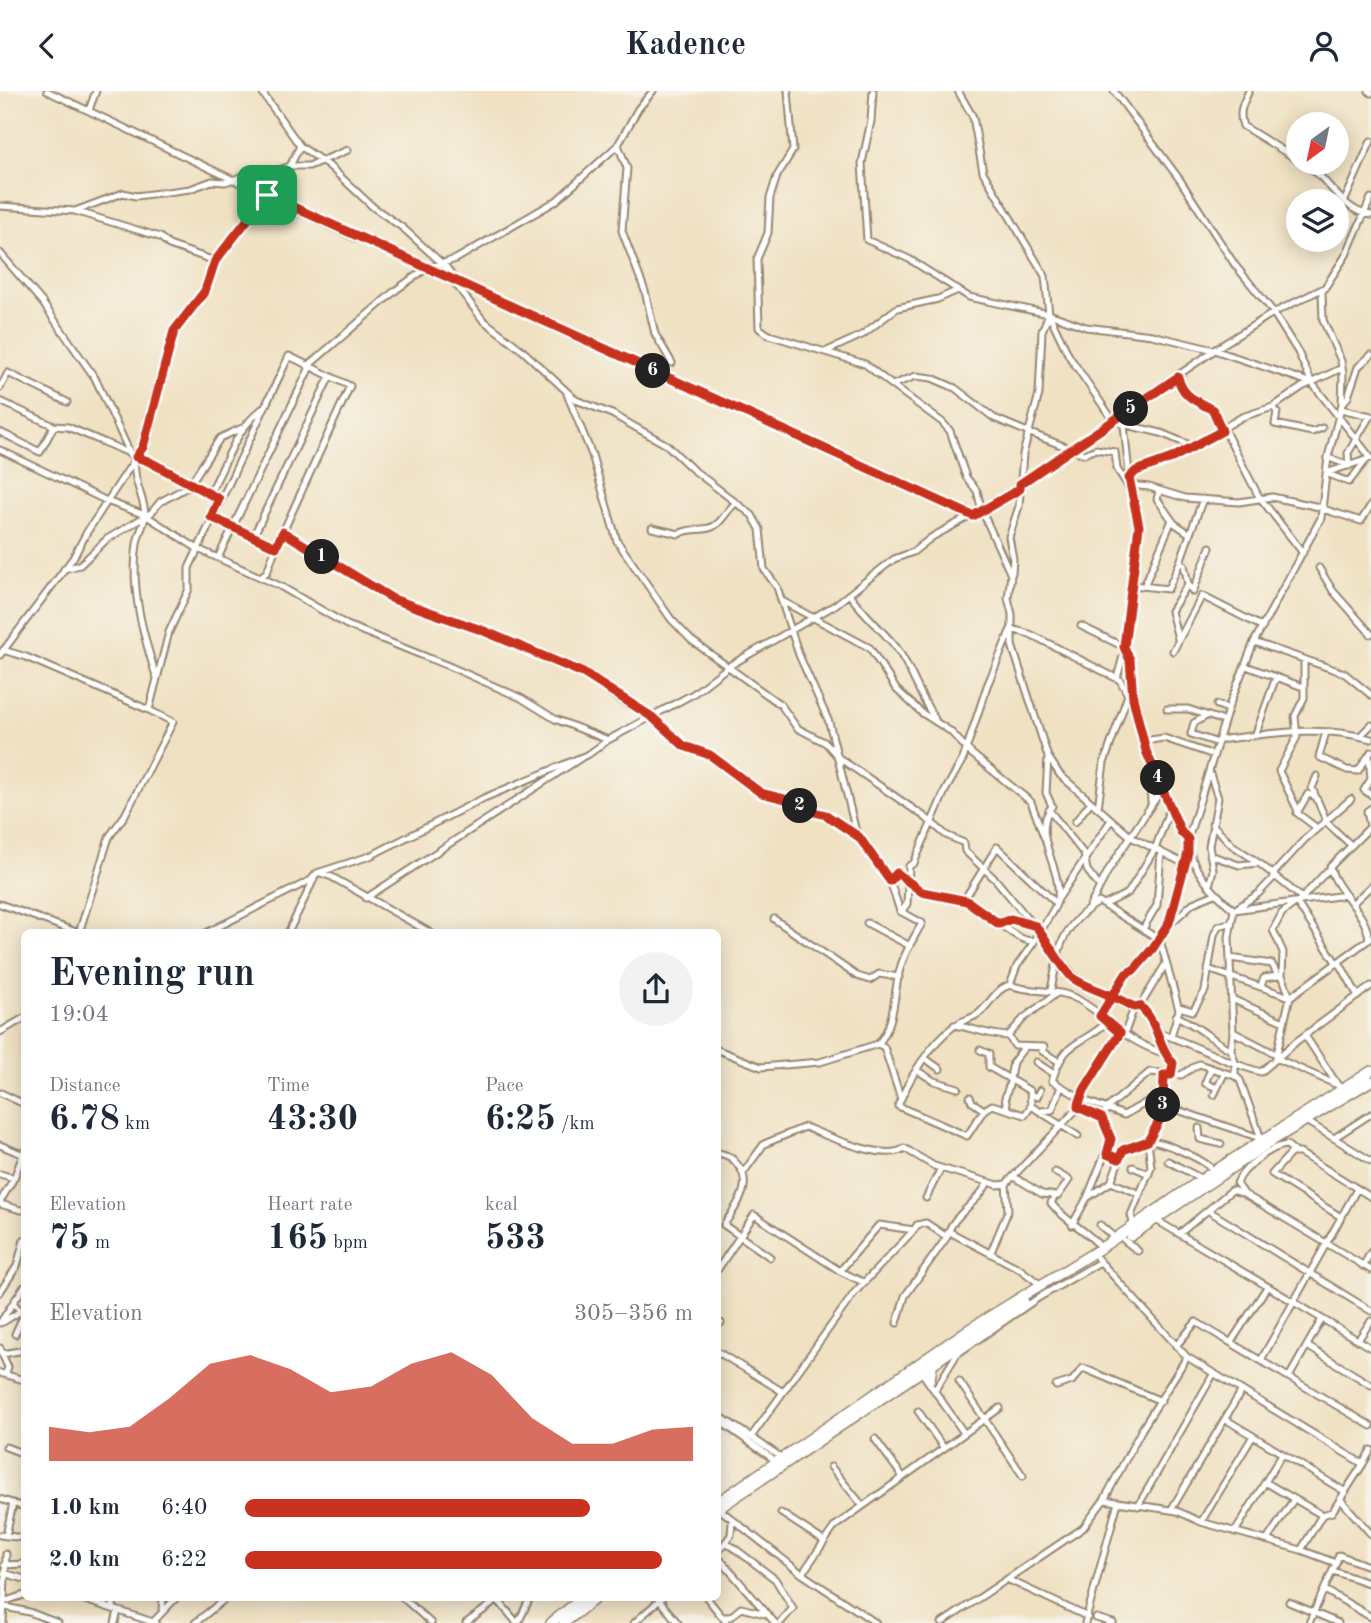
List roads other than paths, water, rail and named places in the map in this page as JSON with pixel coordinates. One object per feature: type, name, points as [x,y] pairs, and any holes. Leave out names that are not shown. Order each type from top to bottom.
[{"type":"highway","points":[[721,1507],[918,1368],[1099,1256],[1134,1227],[1214,1171],[1341,1086],[1371,1071]]},
{"type":"highway","points":[[1120,1239],[1156,1220],[1371,1081]]},
{"type":"highway","points":[[721,1500],[778,1459],[1041,1285],[1099,1256]]},
{"type":"highway","points":[[932,1384],[933,1361]]},
{"type":"highway","points":[[918,1368],[932,1384]]},
{"type":"highway","points":[[551,1623],[578,1601]]},
{"type":"highway","points":[[564,1623],[592,1601]]},
{"type":"street","points":[[47,91],[355,238],[369,240],[432,268],[455,282],[973,516]]},
{"type":"street","points":[[89,110],[96,91]]},
{"type":"street","points":[[261,91],[300,146],[323,161],[442,263],[483,320],[522,350],[583,404],[611,414],[667,445],[751,515],[760,529],[764,569],[777,587],[790,632],[830,722],[857,836]]},
{"type":"street","points":[[218,558],[309,366],[396,290],[432,268],[509,230],[556,201],[618,145],[638,109],[653,91]]},
{"type":"street","points":[[788,91],[793,150],[777,176],[770,198],[768,233],[757,259],[757,322],[765,333],[865,364],[946,425],[966,477],[977,491],[982,511],[1011,575]]},
{"type":"street","points":[[873,91],[871,121],[862,163],[867,240],[909,260],[956,292],[1049,314],[1086,327],[1152,335],[1213,351],[1312,383]]},
{"type":"street","points":[[958,91],[973,117],[983,171],[1045,276],[1049,314],[1073,364],[1114,420],[1161,433],[1192,447]]},
{"type":"street","points":[[1114,91],[1181,181],[1232,261],[1273,313],[1298,352],[1312,383],[1370,459]]},
{"type":"street","points":[[1249,91],[1240,117],[1243,126],[1286,153]]},
{"type":"street","points":[[1349,191],[1371,141]]},
{"type":"street","points":[[618,145],[627,168],[622,231],[635,261],[656,334],[672,363]]},
{"type":"street","points":[[80,929],[109,837],[125,815],[173,722],[1,651],[64,569],[109,502],[133,456],[143,447],[174,331],[205,291],[215,261],[290,166],[300,146]]},
{"type":"street","points":[[75,211],[123,193],[136,196],[190,189],[212,181],[235,179],[258,172],[267,174],[290,166],[309,166],[348,151]]},
{"type":"street","points":[[1317,175],[1333,189]]},
{"type":"street","points":[[1100,1016],[1126,974],[1135,969],[1160,940],[1173,911],[1189,842],[1228,709],[1254,642],[1320,523],[1329,473],[1328,457],[1341,406],[1342,368],[1323,320],[1322,292],[1368,214],[1371,198]]},
{"type":"street","points":[[1349,202],[1368,214]]},
{"type":"street","points":[[0,206],[75,211],[160,237],[169,245],[215,261]]},
{"type":"street","points":[[0,253],[42,302],[95,378],[133,456],[134,473],[145,515],[137,543],[135,583],[145,638],[157,677]]},
{"type":"street","points":[[366,898],[608,740],[694,694],[729,666],[814,617],[894,559],[913,552],[932,537],[1020,487],[1071,447],[1213,351],[1273,313],[1325,287]]},
{"type":"street","points":[[825,352],[862,335],[898,308],[939,299],[956,292]]},
{"type":"street","points":[[1049,314],[1042,331],[1040,394],[1023,454],[1019,506],[1009,537],[1013,559],[1008,598],[1012,614],[1012,645],[1048,757],[1060,775],[1131,837],[1185,865]]},
{"type":"street","points":[[1341,406],[1348,397],[1358,367],[1371,355]]},
{"type":"street","points":[[149,710],[169,632],[189,589],[189,568],[219,499],[289,356],[350,386],[267,572],[260,577]]},
{"type":"street","points":[[1129,481],[1222,431],[1242,417],[1273,407],[1342,368]]},
{"type":"street","points":[[0,388],[8,373],[66,402]]},
{"type":"street","points":[[254,535],[330,376]]},
{"type":"street","points":[[892,385],[916,376],[942,381],[995,418],[1030,433],[1084,454],[1096,449],[1115,452],[1117,469],[1129,481],[1159,492],[1239,502],[1261,498],[1286,499],[1361,521],[1371,506]]},
{"type":"street","points":[[1178,377],[1180,388],[1188,397],[1213,410],[1222,431],[1261,498],[1303,553]]},
{"type":"street","points":[[565,390],[592,455],[617,541],[671,619],[691,640],[729,666],[762,694],[781,705],[797,727],[826,743],[839,758],[932,822],[946,835],[964,843],[965,851],[984,868],[1040,932],[1074,979],[1137,1007],[1150,1016],[1166,1054],[1173,1063],[1168,1075],[1165,1106],[1148,1141],[1149,1174],[1129,1220],[1134,1227]]},
{"type":"street","points":[[0,401],[54,426],[68,427],[133,456],[219,499]]},
{"type":"street","points":[[1341,406],[1370,416],[1348,453],[1349,465]]},
{"type":"street","points":[[209,494],[220,476],[223,461],[242,428],[264,407]]},
{"type":"street","points":[[1273,407],[1277,412],[1275,424],[1312,432],[1322,428]]},
{"type":"street","points":[[1117,678],[1125,648],[1139,526],[1135,497],[1129,481],[1128,445],[1122,424]]},
{"type":"street","points":[[0,432],[40,452],[54,426]]},
{"type":"street","points":[[64,569],[80,565],[107,539],[191,484],[220,438],[242,428]]},
{"type":"street","points":[[0,450],[109,502],[145,515],[198,549],[260,577],[347,625],[451,667],[521,698],[555,719],[608,740]]},
{"type":"street","points":[[1328,457],[1332,461],[1349,465]]},
{"type":"street","points":[[1329,473],[1370,459]]},
{"type":"street","points":[[1329,473],[1349,482],[1370,459]]},
{"type":"street","points":[[1159,492],[1157,499],[1172,519],[1190,534]]},
{"type":"street","points":[[1133,585],[1168,589],[1203,499]]},
{"type":"street","points":[[652,528],[679,534],[685,530],[707,528],[717,524],[726,510],[736,503]]},
{"type":"street","points":[[211,517],[276,547]]},
{"type":"street","points":[[1145,585],[1172,519]]},
{"type":"street","points":[[283,532],[387,596],[578,670],[652,717],[681,744],[710,755],[761,793],[826,815],[857,836],[890,881],[901,912],[922,923],[899,977],[885,1037],[878,1044],[820,1062],[761,1067],[721,1051]]},
{"type":"street","points":[[1193,591],[1210,547]]},
{"type":"street","points":[[1180,562],[1184,565],[1188,585],[1193,591],[1263,627]]},
{"type":"street","points":[[1318,568],[1333,591],[1371,634]]},
{"type":"street","points":[[1178,642],[1171,611],[1182,588],[1188,585]]},
{"type":"street","points":[[849,594],[897,649],[913,674],[935,719]]},
{"type":"street","points":[[1174,651],[1202,596]]},
{"type":"street","points":[[782,601],[870,648],[896,689],[1031,802],[1056,873],[1057,901]]},
{"type":"street","points":[[1081,626],[1125,648]]},
{"type":"street","points":[[1011,629],[1030,634],[1117,678],[1128,695]]},
{"type":"street","points":[[901,912],[906,904],[910,881],[909,866],[914,863],[963,759],[965,747],[1011,629]]},
{"type":"street","points":[[1254,642],[1352,677],[1371,695]]},
{"type":"street","points":[[1125,648],[1133,683],[1133,698],[1152,765],[1170,808],[1215,894],[1234,910],[1298,902],[1321,896],[1346,895]]},
{"type":"street","points":[[1304,659],[1304,698],[1295,716],[1296,742],[1279,775],[1298,811],[1297,814],[1317,828]]},
{"type":"street","points":[[1246,666],[1303,687]]},
{"type":"street","points":[[1255,736],[1276,677]]},
{"type":"street","points":[[1098,808],[1104,763],[1133,683]]},
{"type":"street","points":[[1217,705],[1228,709]]},
{"type":"street","points":[[1167,709],[1188,709],[1224,720]]},
{"type":"street","points":[[1206,716],[1194,723],[1191,734],[1219,741],[1277,731],[1326,732],[1371,739]]},
{"type":"street","points":[[1360,736],[1371,725]]},
{"type":"street","points":[[1326,732],[1319,757],[1347,770],[1357,771],[1370,753]]},
{"type":"street","points":[[1144,741],[1164,738],[1214,755]]},
{"type":"street","points":[[1370,753],[1371,779],[1364,790],[1371,795]]},
{"type":"street","points":[[214,929],[311,880],[317,873],[370,856],[484,798],[587,755]]},
{"type":"street","points":[[1045,840],[1045,820],[1052,806],[1046,798],[1048,757]]},
{"type":"street","points":[[1152,765],[1149,771],[1152,802]]},
{"type":"street","points":[[1209,771],[1218,798],[1212,824],[1210,855],[1213,870],[1209,886]]},
{"type":"street","points":[[1298,811],[1317,776]]},
{"type":"street","points":[[1312,784],[1326,821],[1351,845]]},
{"type":"street","points":[[1089,908],[1099,886],[1162,789]]},
{"type":"street","points":[[1308,794],[1316,797]]},
{"type":"street","points":[[1235,1076],[1231,1050],[1233,1032],[1229,975],[1230,923],[1234,910],[1258,894],[1317,828],[1351,799]]},
{"type":"street","points":[[1075,822],[1090,803]]},
{"type":"street","points":[[1106,904],[1128,893],[1155,849],[1170,808]]},
{"type":"street","points":[[1290,997],[1370,939],[1331,867],[1371,826],[1367,811],[1371,808]]},
{"type":"street","points":[[1049,810],[1084,854],[1087,870],[1099,886]]},
{"type":"street","points":[[1032,1095],[1031,1106],[1025,1115],[996,1105],[984,1110],[967,1136],[898,1106],[926,1059],[954,1025],[965,1018],[976,1016],[999,991],[1010,985],[1017,966],[1111,820]]},
{"type":"street","points":[[1212,824],[1232,845],[1274,875],[1298,902],[1358,996]]},
{"type":"street","points":[[964,900],[997,847],[1057,901]]},
{"type":"street","points":[[1143,929],[1157,905],[1161,853]]},
{"type":"street","points":[[1210,855],[1239,865],[1259,863]]},
{"type":"street","points":[[1280,975],[1283,952],[1273,930],[1282,913],[1298,902],[1326,871],[1332,871]]},
{"type":"street","points":[[317,873],[332,877],[423,929]]},
{"type":"street","points":[[290,929],[317,873]]},
{"type":"street","points":[[890,881],[897,873],[932,896],[964,900],[1020,939],[1034,941]]},
{"type":"street","points":[[1352,904],[1371,886]]},
{"type":"street","points":[[1163,930],[1193,903],[1215,894]]},
{"type":"street","points":[[1008,1036],[1054,991],[1058,955],[1066,934],[1089,908],[1098,902],[1106,904],[1160,940],[1179,1007],[1171,1036]]},
{"type":"street","points":[[0,905],[68,929]]},
{"type":"street","points":[[1360,917],[1371,920]]},
{"type":"street","points":[[774,919],[857,976],[870,980],[879,974],[899,977]]},
{"type":"street","points":[[999,924],[1011,919],[1032,923]]},
{"type":"street","points":[[867,923],[910,946]]},
{"type":"street","points":[[1179,1007],[1193,1011],[1201,1002],[1219,926],[1230,923]]},
{"type":"street","points":[[1230,958],[1272,964],[1280,975],[1290,997],[1275,1055]]},
{"type":"street","points":[[1255,962],[1264,978],[1261,986]]},
{"type":"street","points":[[743,1173],[764,1144],[805,1127],[866,1149],[896,1153],[904,1148],[941,1168],[988,1182],[1006,1184],[1078,1107],[1165,965]]},
{"type":"street","points":[[1208,969],[1290,997]]},
{"type":"street","points":[[1264,978],[1280,975]]},
{"type":"street","points":[[1010,985],[1032,992],[1054,991],[1078,999],[1138,1045],[1166,1054]]},
{"type":"street","points":[[1159,1033],[1235,1066],[1261,1072],[1275,1055],[1306,1037],[1371,986]]},
{"type":"street","points":[[1232,999],[1284,1022]]},
{"type":"street","points":[[1176,1016],[1199,1026],[1216,1043],[1231,1050]]},
{"type":"street","points":[[0,1032],[21,1020]]},
{"type":"street","points":[[1107,1022],[1077,1041],[1059,1061],[1051,1084],[1124,1115],[1147,1102],[1258,1135],[1262,1141]]},
{"type":"street","points":[[954,1025],[967,1026],[988,1035],[1008,1036]]},
{"type":"street","points":[[1233,1032],[1341,1086]]},
{"type":"street","points":[[1008,1036],[1015,1046],[1044,1048],[1042,1051],[1059,1061]]},
{"type":"street","points":[[1306,1037],[1341,1086]]},
{"type":"street","points":[[878,1044],[884,1047],[890,1059],[901,1099]]},
{"type":"street","points":[[1007,1108],[1004,1098],[1011,1079],[1013,1062],[1024,1048]]},
{"type":"street","points":[[980,1050],[989,1054],[989,1067]]},
{"type":"street","points":[[926,1059],[940,1069]]},
{"type":"street","points":[[1036,1062],[1054,1074]]},
{"type":"street","points":[[1102,1118],[1107,1108],[1144,1080],[1147,1073],[1181,1075],[1199,1064],[1240,1080],[1262,1141]]},
{"type":"street","points":[[989,1067],[1032,1095],[1037,1097],[1040,1090]]},
{"type":"street","points":[[983,1072],[989,1067]]},
{"type":"street","points":[[1211,1069],[1205,1083],[1217,1088]]},
{"type":"street","points":[[918,1071],[934,1081],[958,1088]]},
{"type":"street","points":[[1214,1095],[1224,1074]]},
{"type":"street","points":[[1041,1111],[1052,1110],[1061,1087]]},
{"type":"street","points":[[1,1093],[21,1103]]},
{"type":"street","points":[[970,1097],[972,1103],[984,1110]]},
{"type":"street","points":[[1031,1106],[1078,1136]]},
{"type":"street","points":[[1072,1225],[1087,1198],[1099,1165],[1107,1154],[1111,1139],[1102,1118],[1078,1107]]},
{"type":"street","points":[[1334,1138],[1371,1114]]},
{"type":"street","points":[[1306,1121],[1371,1161]]},
{"type":"street","points":[[1199,1129],[1200,1139],[1221,1144]]},
{"type":"street","points":[[1087,1198],[1111,1182],[1123,1150],[1148,1141],[1166,1145],[1204,1162],[1214,1171]]},
{"type":"street","points":[[0,1145],[21,1153]]},
{"type":"street","points":[[1245,1195],[1237,1184],[1240,1174],[1279,1145],[1287,1145],[1371,1197]]},
{"type":"street","points":[[1295,1152],[1279,1164],[1272,1174],[1341,1217]]},
{"type":"street","points":[[721,1154],[734,1160],[743,1173],[744,1192],[724,1225],[770,1257]]},
{"type":"street","points":[[1107,1154],[1119,1159]]},
{"type":"street","points":[[1168,1161],[1203,1179]]},
{"type":"street","points":[[21,1162],[0,1203],[21,1210]]},
{"type":"street","points":[[1133,1167],[1149,1174]]},
{"type":"street","points":[[926,1198],[941,1168]]},
{"type":"street","points":[[1014,1177],[1042,1194],[1055,1196],[1061,1194],[1069,1180],[1059,1173]]},
{"type":"street","points":[[0,1174],[15,1178]]},
{"type":"street","points":[[897,1323],[905,1296],[948,1234],[980,1199],[988,1182]]},
{"type":"street","points":[[1111,1182],[1140,1194]]},
{"type":"street","points":[[991,1252],[1008,1211],[1006,1184]]},
{"type":"street","points":[[1261,1360],[1357,1189]]},
{"type":"street","points":[[1180,1234],[1231,1190],[1245,1195],[1371,1270]]},
{"type":"street","points":[[1055,1196],[1051,1203],[1072,1225],[1091,1236],[1099,1256],[1187,1357],[1363,1464]]},
{"type":"street","points":[[1219,1202],[1222,1218]]},
{"type":"street","points":[[1209,1211],[1371,1311]]},
{"type":"street","points":[[721,1264],[754,1215],[840,1271],[863,1282]]},
{"type":"street","points":[[1156,1220],[1371,1348]]},
{"type":"street","points":[[751,1437],[863,1282],[917,1225],[926,1223],[991,1252],[1029,1273],[1041,1285]]},
{"type":"street","points":[[840,1271],[878,1225],[914,1230]]},
{"type":"street","points":[[1100,1225],[1138,1251]]},
{"type":"street","points":[[0,1291],[17,1263],[21,1250]]},
{"type":"street","points":[[1363,1265],[1371,1252]]},
{"type":"street","points":[[964,1433],[932,1384],[957,1354],[1099,1256]]},
{"type":"street","points":[[17,1263],[21,1264]]},
{"type":"street","points":[[1231,1342],[1267,1287]]},
{"type":"street","points":[[0,1324],[21,1291]]},
{"type":"street","points":[[13,1303],[21,1309]]},
{"type":"street","points":[[0,1324],[21,1312]]},
{"type":"street","points":[[15,1334],[21,1317]]},
{"type":"street","points":[[1289,1377],[1322,1319]]},
{"type":"street","points":[[1359,1340],[1371,1321]]},
{"type":"street","points":[[1176,1346],[1196,1322],[1371,1426]]},
{"type":"street","points":[[1307,1346],[1371,1385]]},
{"type":"street","points":[[21,1350],[1,1352],[8,1367],[3,1373],[21,1379]]},
{"type":"street","points":[[721,1354],[783,1392]]},
{"type":"street","points":[[942,1623],[1083,1528],[1104,1500],[1142,1429],[1187,1357]]},
{"type":"street","points":[[1056,1386],[1072,1381],[1083,1368],[1161,1401]]},
{"type":"street","points":[[1138,1506],[1214,1373]]},
{"type":"street","points":[[959,1381],[1023,1476]]},
{"type":"street","points":[[1171,1510],[1242,1390]]},
{"type":"street","points":[[802,1574],[835,1526],[1000,1408]]},
{"type":"street","points":[[918,1411],[943,1447]]},
{"type":"street","points":[[721,1417],[778,1459]]},
{"type":"street","points":[[1225,1419],[1345,1491]]},
{"type":"street","points":[[721,1422],[778,1459]]},
{"type":"street","points":[[1201,1522],[1253,1436]]},
{"type":"street","points":[[875,1439],[903,1477]]},
{"type":"street","points":[[6,1447],[21,1453]]},
{"type":"street","points":[[1300,1550],[1322,1515],[1332,1512],[1371,1450]]},
{"type":"street","points":[[1235,1532],[1282,1454]]},
{"type":"street","points":[[831,1468],[862,1505]]},
{"type":"street","points":[[1265,1482],[1322,1515]]},
{"type":"street","points":[[0,1499],[21,1506]]},
{"type":"street","points":[[1267,1540],[1294,1499]]},
{"type":"street","points":[[1340,1499],[1371,1534]]},
{"type":"street","points":[[1104,1500],[1171,1510],[1201,1522],[1336,1563]]},
{"type":"street","points":[[1007,1579],[1087,1620],[1118,1502]]},
{"type":"street","points":[[13,1503],[3,1535],[21,1538]]},
{"type":"street","points":[[721,1512],[802,1574],[876,1623]]},
{"type":"street","points":[[781,1513],[824,1541]]},
{"type":"street","points":[[721,1550],[731,1535],[732,1521]]},
{"type":"street","points":[[726,1542],[775,1579],[787,1594],[793,1608],[780,1623]]},
{"type":"street","points":[[3,1623],[6,1554]]},
{"type":"street","points":[[1309,1623],[1339,1555],[1371,1567]]},
{"type":"street","points":[[721,1559],[775,1623]]},
{"type":"street","points":[[4,1565],[21,1564]]},
{"type":"street","points":[[1333,1571],[1371,1584]]},
{"type":"street","points":[[4,1573],[21,1578]]},
{"type":"street","points":[[1325,1590],[1371,1617]]},
{"type":"street","points":[[2,1605],[21,1596]]},
{"type":"street","points":[[90,1601],[143,1621],[154,1622],[168,1601]]},
{"type":"street","points":[[114,1601],[115,1623]]},
{"type":"street","points":[[195,1623],[222,1601]]},
{"type":"street","points":[[406,1601],[431,1623]]},
{"type":"street","points":[[466,1623],[494,1601]]},
{"type":"street","points":[[500,1601],[518,1623],[529,1601]]},
{"type":"street","points":[[634,1623],[658,1601]]},
{"type":"street","points":[[662,1601],[678,1623]]},
{"type":"street","points":[[709,1601],[727,1623]]},
{"type":"street","points":[[1289,1602],[1338,1623]]},
{"type":"street","points":[[2,1605],[58,1623]]},
{"type":"street","points":[[722,1620],[741,1608],[768,1615]]},
{"type":"street","points":[[1096,1618],[1113,1623]]}]
